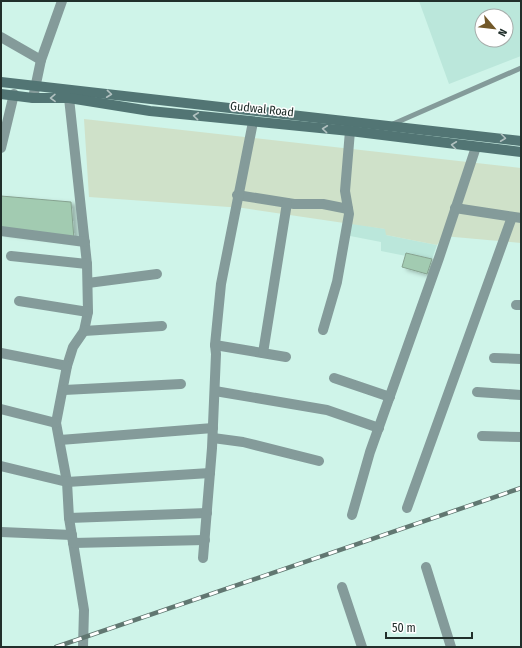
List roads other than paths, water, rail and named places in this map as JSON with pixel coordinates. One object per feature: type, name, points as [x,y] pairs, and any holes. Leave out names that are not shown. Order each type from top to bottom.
[{"type":"main road","name":"Gudwal Road","points":[[1,82],[521,140]]},
{"type":"main road","name":"Gudwal Road","points":[[1,94],[14,94],[33,98],[69,98],[150,111],[350,131],[521,152]]},
{"type":"street","points":[[33,98],[41,60],[62,1]]},
{"type":"street","points":[[1,37],[41,60]]},
{"type":"street","points":[[1,148],[14,94]]},
{"type":"street","points":[[69,98],[78,164],[87,264],[88,312],[84,331],[73,347],[67,366],[64,390],[56,423],[68,482],[69,518],[84,610],[83,647]]},
{"type":"street","points":[[203,558],[213,433],[216,354],[215,344],[221,284],[237,195],[253,122]]},
{"type":"street","points":[[324,330],[337,282],[349,214],[345,190],[350,131]]},
{"type":"street","points":[[352,515],[370,452],[439,258],[476,147]]},
{"type":"street","points":[[237,195],[287,203],[323,204],[348,209]]},
{"type":"street","points":[[263,353],[287,203]]},
{"type":"street","points":[[407,508],[517,217],[455,208]]},
{"type":"street","points":[[1,231],[85,242]]},
{"type":"street","points":[[11,256],[87,264]]},
{"type":"street","points":[[88,283],[157,274]]},
{"type":"street","points":[[19,301],[88,312]]},
{"type":"street","points":[[84,331],[162,326]]},
{"type":"street","points":[[215,344],[286,357]]},
{"type":"street","points":[[1,353],[67,366]]},
{"type":"street","points":[[494,358],[521,359]]},
{"type":"street","points":[[334,378],[390,397]]},
{"type":"street","points":[[64,390],[181,384]]},
{"type":"street","points":[[215,391],[327,410],[379,428]]},
{"type":"street","points":[[477,392],[521,395]]},
{"type":"street","points":[[1,409],[56,423]]},
{"type":"street","points":[[60,440],[213,433],[319,461]]},
{"type":"street","points":[[482,436],[521,437]]},
{"type":"street","points":[[1,466],[68,482],[210,472]]},
{"type":"street","points":[[69,518],[207,513]]},
{"type":"street","points":[[1,532],[72,539],[205,540]]},
{"type":"street","points":[[426,567],[451,647]]},
{"type":"street","points":[[342,587],[362,647]]},
{"type":"lane","points":[[383,136],[390,126],[521,68]]},
{"type":"railway","points":[[56,647],[521,488]]}]
